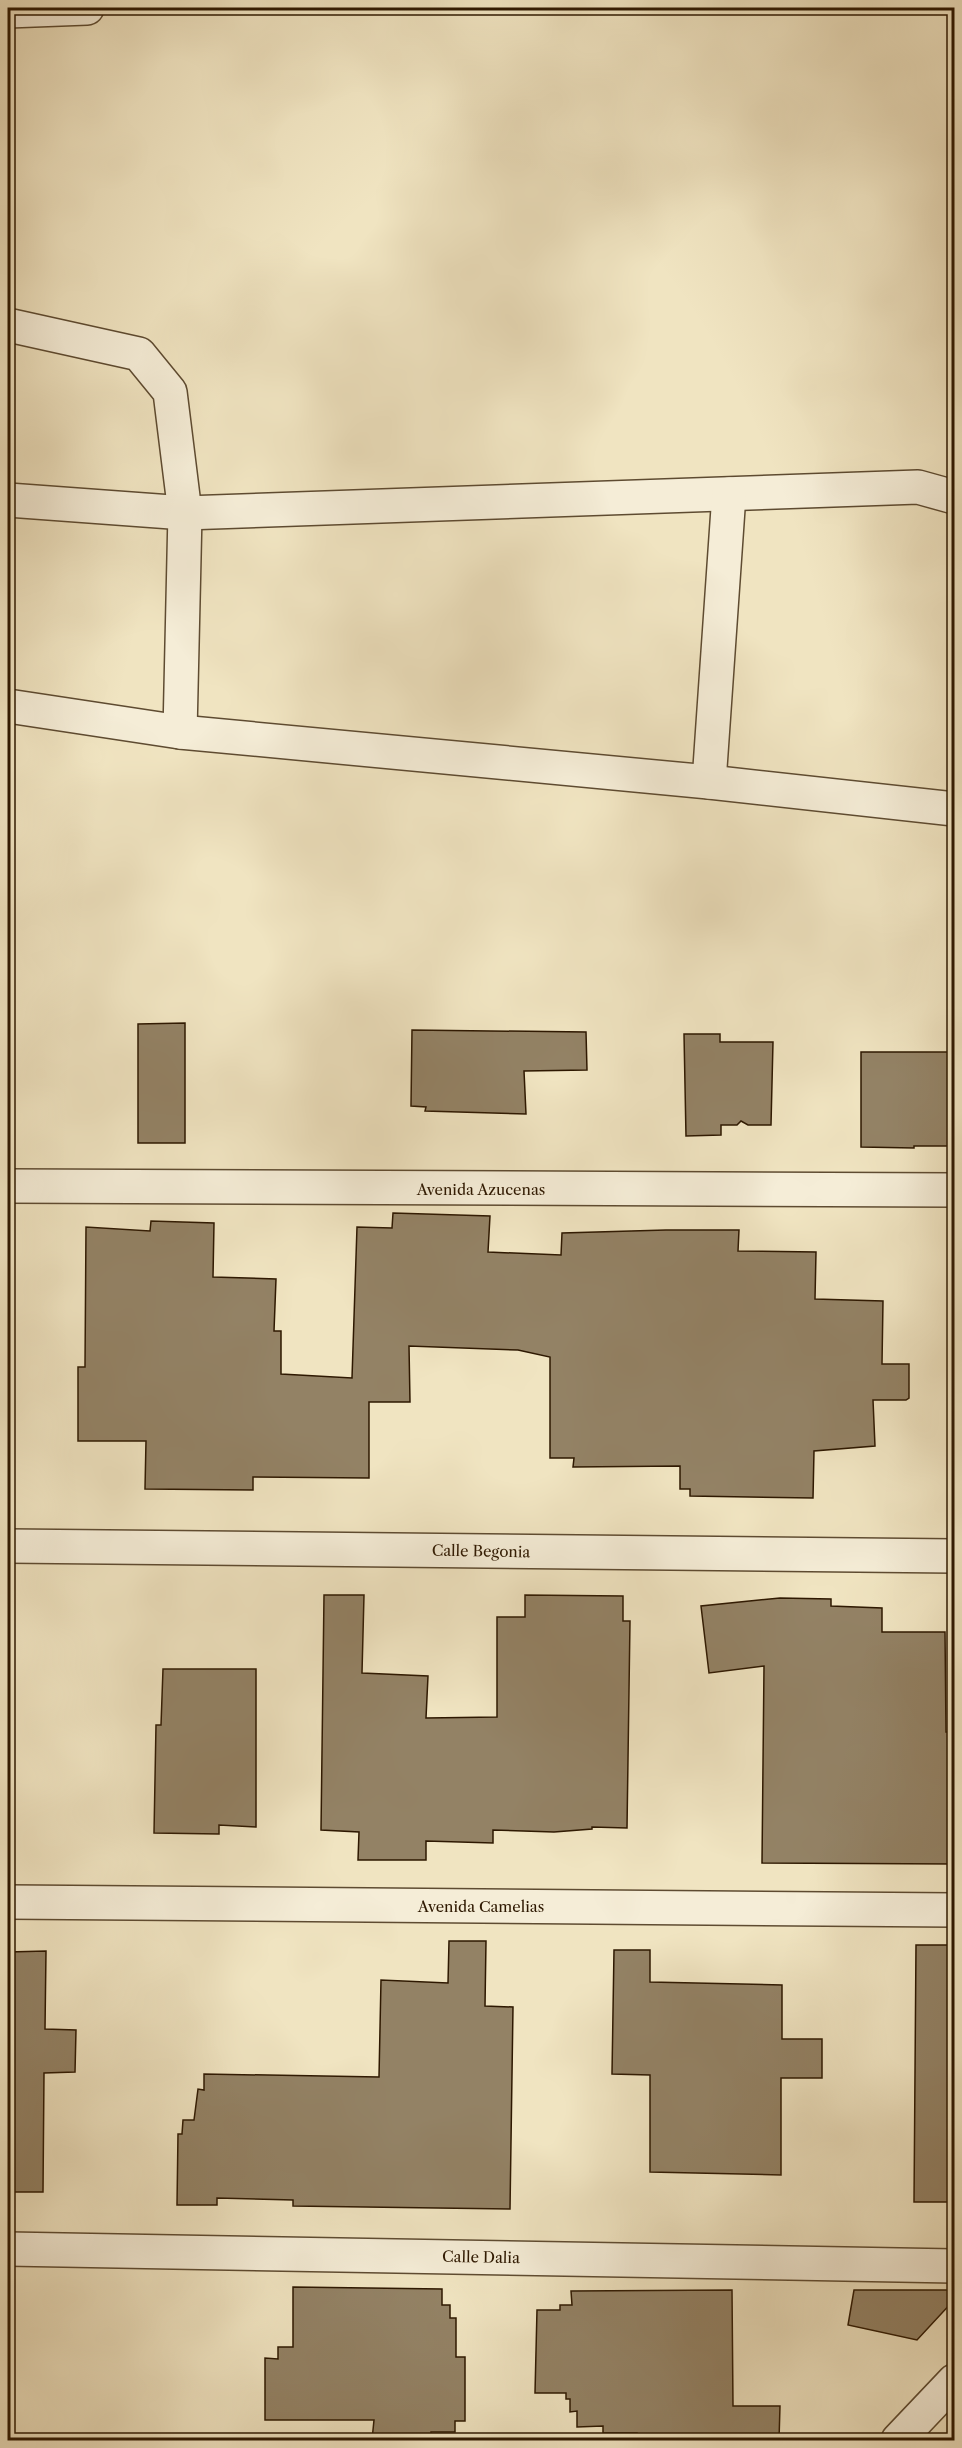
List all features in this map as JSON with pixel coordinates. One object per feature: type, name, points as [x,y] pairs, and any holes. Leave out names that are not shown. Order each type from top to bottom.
[{"type":"street","points":[[8,11],[87,8]]},
{"type":"street","points":[[8,325],[139,354],[170,392],[185,513],[180,732]]},
{"type":"street","points":[[8,500],[185,513],[918,487],[954,497]]},
{"type":"street","points":[[709,782],[729,494]]},
{"type":"street","points":[[8,706],[180,732],[709,782],[954,809]]},
{"type":"street","name":"Avenida Azucenas","points":[[8,1186],[954,1190]]},
{"type":"street","name":"Calle Begonia","points":[[8,1546],[954,1556]]},
{"type":"street","name":"Avenida Camelias","points":[[8,1902],[954,1910]]},
{"type":"street","name":"Calle Dalia","points":[[8,2249],[954,2266]]},
{"type":"street","points":[[898,2440],[954,2381]]},
{"type":"building","points":[[185,1023],[185,1143],[138,1143],[138,1024]]},
{"type":"building","points":[[412,1030],[586,1032],[587,1070],[524,1071],[526,1114],[425,1111],[426,1107],[411,1106]]},
{"type":"building","points":[[684,1034],[720,1034],[720,1042],[773,1042],[771,1125],[748,1125],[741,1121],[737,1125],[721,1125],[721,1135],[686,1136]]},
{"type":"building","points":[[861,1052],[954,1052],[954,1146],[861,1147]]},
{"type":"building","points":[[393,1213],[490,1216],[488,1252],[561,1255],[562,1233],[739,1230],[738,1251],[816,1252],[815,1299],[883,1301],[882,1364],[909,1364],[909,1398],[906,1400],[873,1400],[875,1446],[814,1451],[813,1498],[690,1496],[690,1489],[680,1489],[680,1466],[573,1467],[574,1458],[550,1458],[550,1357],[518,1350],[409,1346],[410,1402],[369,1402],[369,1478],[253,1477],[253,1490],[145,1489],[146,1441],[78,1441],[78,1367],[85,1367],[86,1227],[150,1231],[151,1221],[214,1223],[213,1277],[276,1279],[274,1331],[281,1331],[281,1374],[352,1378],[357,1227],[392,1228]]},
{"type":"building","points":[[324,1595],[364,1595],[362,1673],[428,1676],[426,1718],[497,1717],[497,1617],[525,1617],[525,1595],[623,1596],[623,1621],[630,1621],[627,1828],[592,1827],[592,1829],[554,1832],[493,1830],[493,1843],[426,1841],[426,1860],[358,1860],[359,1832],[321,1830]]},
{"type":"building","points":[[780,1598],[831,1599],[831,1606],[882,1608],[882,1632],[945,1632],[946,1732],[954,1732],[954,1864],[762,1863],[764,1666],[709,1673],[701,1606]]},
{"type":"building","points":[[163,1669],[256,1669],[256,1827],[219,1825],[219,1834],[154,1833],[156,1725],[161,1725]]},
{"type":"building","points":[[449,1941],[486,1941],[485,2006],[513,2007],[510,2209],[293,2206],[293,2200],[217,2198],[217,2205],[177,2205],[178,2134],[182,2134],[183,2120],[194,2120],[198,2089],[204,2090],[204,2074],[379,2077],[381,1980],[448,1983]]},
{"type":"building","points":[[916,1945],[954,1945],[954,2202],[914,2202]]},
{"type":"building","points":[[614,1950],[650,1950],[650,1982],[782,1985],[782,2039],[822,2039],[822,2078],[781,2078],[781,2175],[650,2172],[650,2075],[612,2074]]},
{"type":"building","points":[[46,1951],[45,2029],[76,2030],[75,2072],[44,2073],[43,2192],[8,2192],[8,1952]]},
{"type":"building","points":[[293,2287],[442,2289],[442,2305],[450,2305],[450,2318],[456,2318],[456,2357],[465,2357],[465,2421],[455,2421],[455,2432],[431,2432],[431,2440],[372,2440],[374,2420],[265,2420],[265,2358],[278,2359],[278,2347],[293,2347]]},
{"type":"building","points":[[732,2290],[733,2406],[780,2406],[779,2440],[637,2440],[637,2433],[603,2433],[603,2426],[577,2427],[577,2411],[570,2412],[570,2399],[566,2399],[566,2393],[535,2393],[537,2310],[560,2310],[560,2305],[572,2305],[571,2291]]},
{"type":"building","points":[[854,2290],[954,2290],[954,2300],[917,2340],[848,2325]]}]
